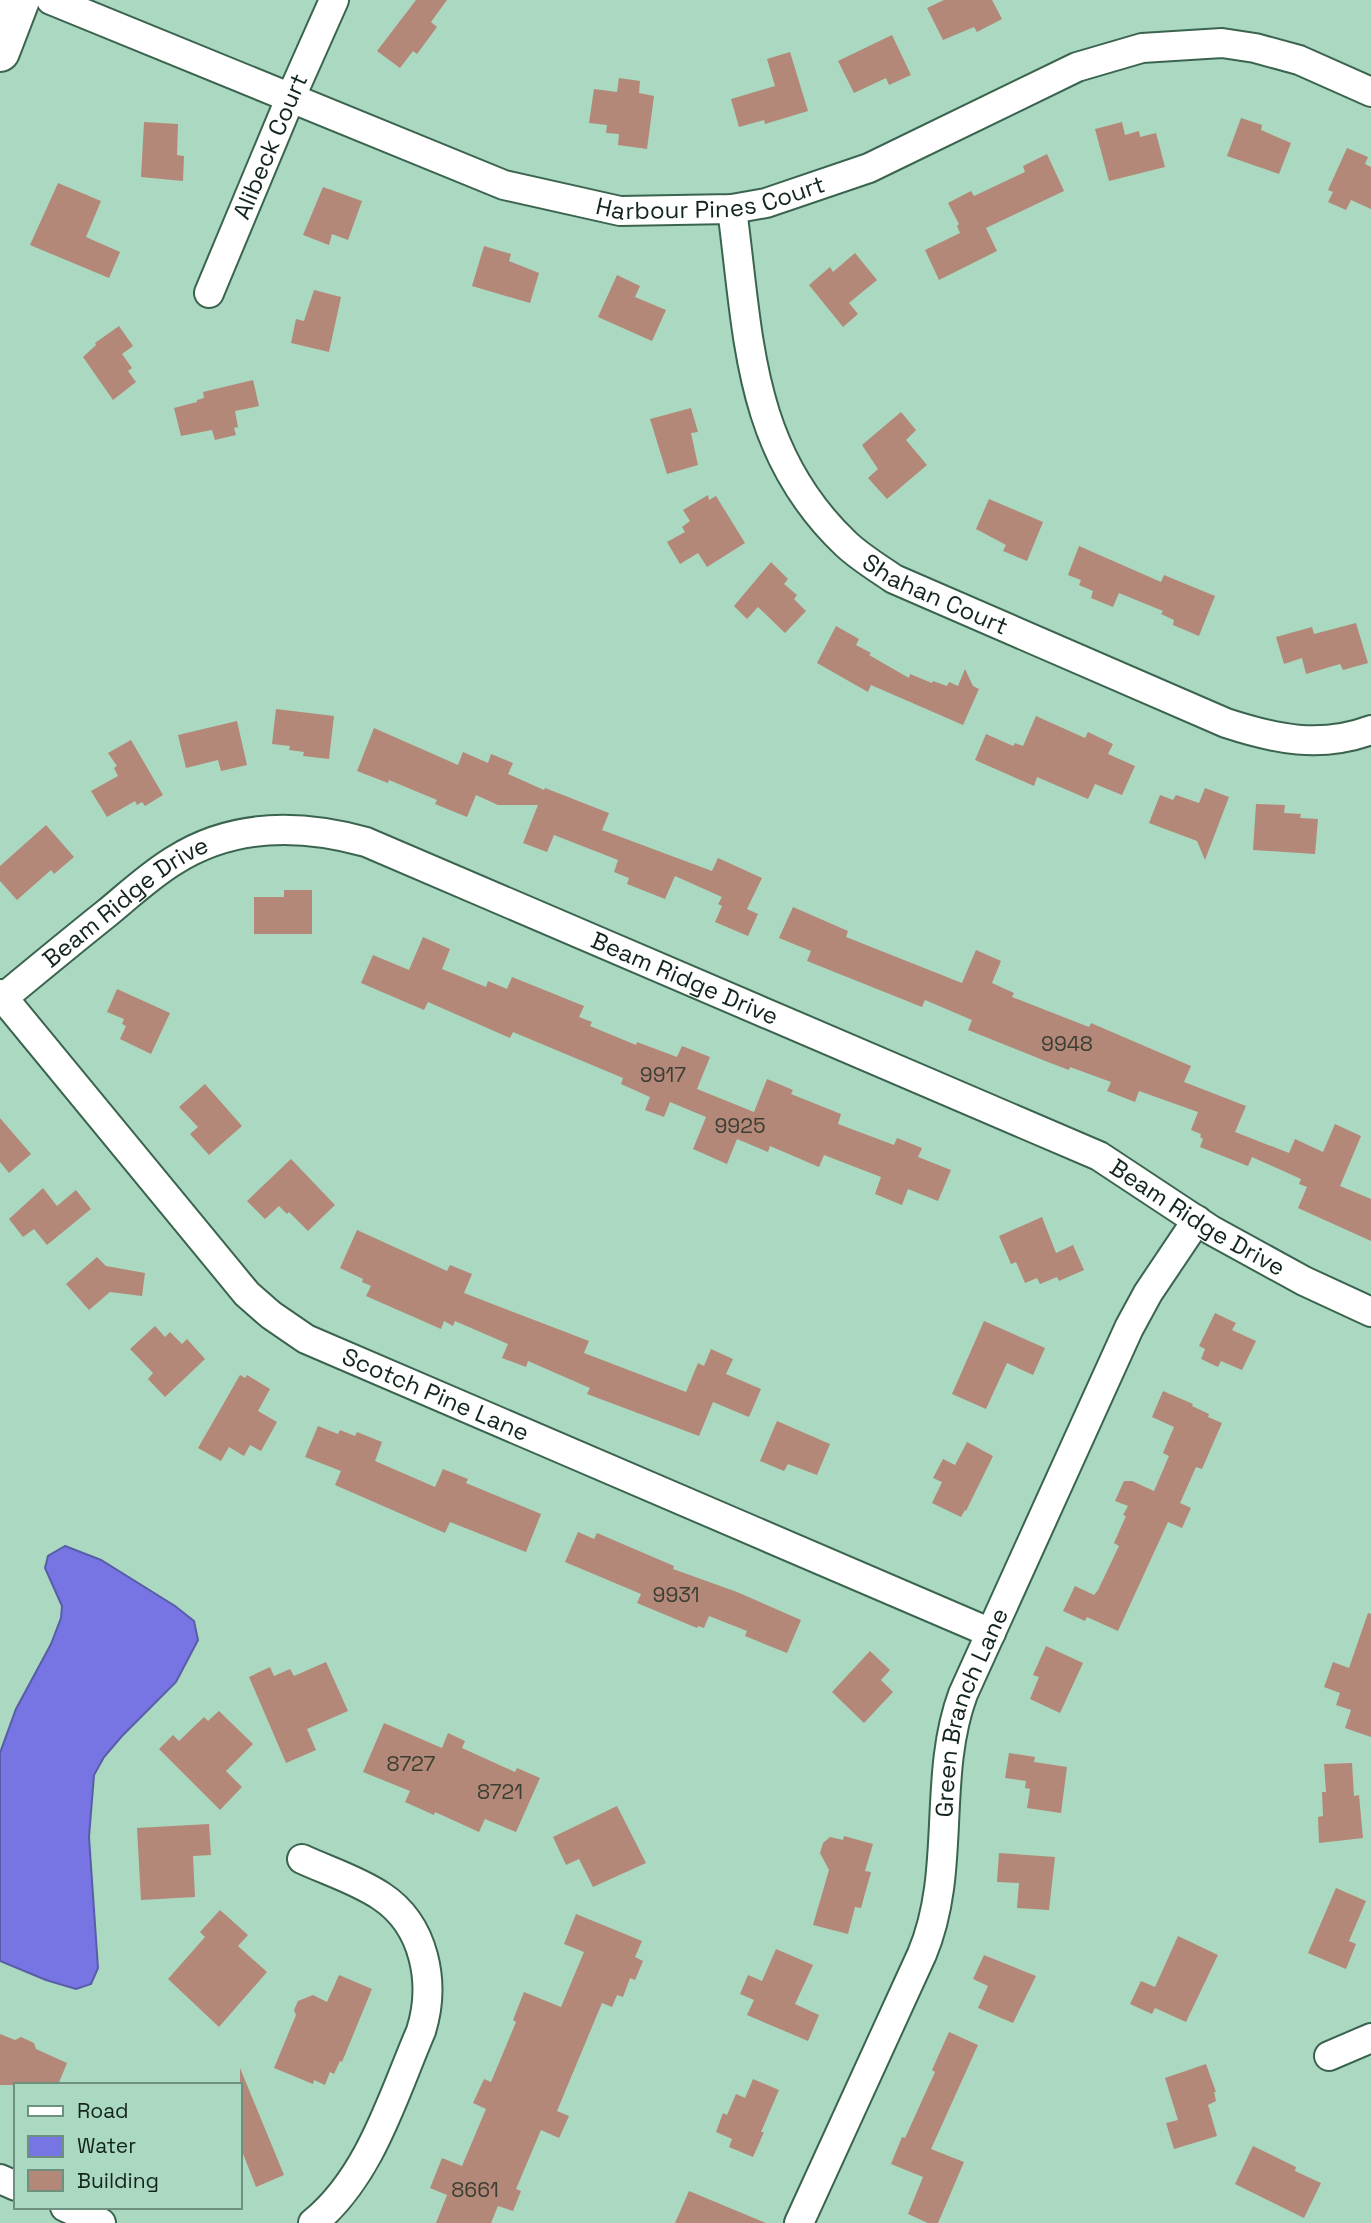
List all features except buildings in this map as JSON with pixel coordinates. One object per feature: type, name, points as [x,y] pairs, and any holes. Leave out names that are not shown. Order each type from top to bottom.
[{"type":"street","points":[[0,52],[20,0]]},
{"type":"street","name":"Harbour Pines Court","points":[[51,0],[504,185],[620,211],[732,209],[766,203],[869,168],[1077,67],[1142,48],[1222,43],[1255,48],[1299,60],[1371,92]]},
{"type":"street","name":"Alibeck Court","points":[[209,293],[334,0]]},
{"type":"street","name":"Shahan Court","points":[[732,209],[760,403],[771,434],[796,485],[817,513],[848,545],[894,579],[1226,723],[1269,737],[1304,740],[1338,738],[1371,730]]},
{"type":"street","name":"Beam Ridge Drive","points":[[2,996],[156,873],[186,854],[229,837],[263,830],[286,828],[332,833],[366,842],[1099,1156],[1211,1230],[1293,1275],[1371,1312]]},
{"type":"street","name":"Scotch Pine Lane","points":[[2,996],[247,1294],[271,1315],[306,1339],[991,1633]]},
{"type":"street","name":"Green Branch Lane","points":[[799,2223],[928,1940],[940,1888],[952,1730],[963,1694],[1129,1328],[1148,1293],[1197,1220]]},
{"type":"street","points":[[302,1859],[367,1887],[382,1896],[394,1908],[418,1941],[427,1970],[428,1987],[421,2031],[366,2159],[345,2192],[313,2223]]},
{"type":"street","points":[[1329,2056],[1371,2038]]},
{"type":"street","points":[[70,2209],[101,2223]]},
{"type":"water","points":[[65,1546],[101,1560],[175,1606],[194,1621],[198,1640],[176,1682],[122,1736],[104,1757],[94,1775],[89,1837],[98,1968],[91,1984],[76,1989],[0,1961],[0,1753],[16,1709],[51,1644],[61,1618],[62,1606],[45,1568],[48,1556]]}]
